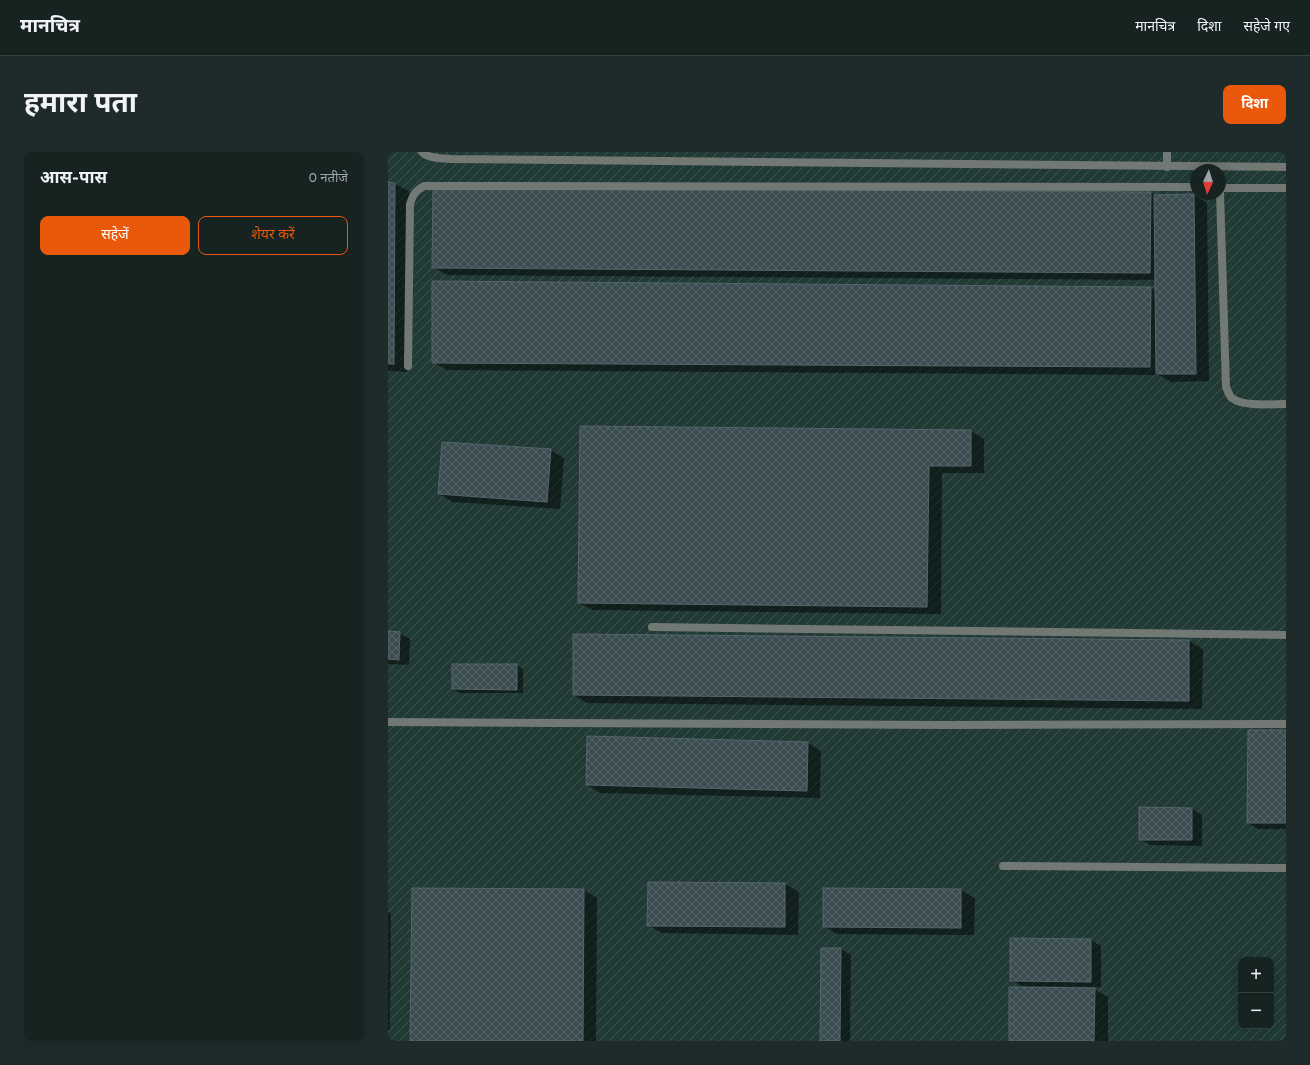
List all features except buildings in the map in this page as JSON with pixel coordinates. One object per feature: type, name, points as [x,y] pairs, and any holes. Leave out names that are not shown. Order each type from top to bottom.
[{"type":"lane","points":[[422,152],[424,155],[435,158],[451,159],[1286,167]]},
{"type":"lane","points":[[1167,152],[1167,167]]},
{"type":"lane","points":[[408,366],[410,204],[412,196],[416,190],[424,186],[1190,187]]},
{"type":"lane","points":[[1226,188],[1286,188]]},
{"type":"lane","points":[[1220,200],[1226,387],[1230,397],[1237,402],[1244,404],[1286,404]]},
{"type":"lane","points":[[652,627],[1286,635]]},
{"type":"lane","points":[[388,722],[945,725],[1286,724]]},
{"type":"lane","points":[[1003,866],[1286,868]]},
{"type":"shaded area","points":[[388,152],[1286,152],[1286,1041],[388,1041]]}]
